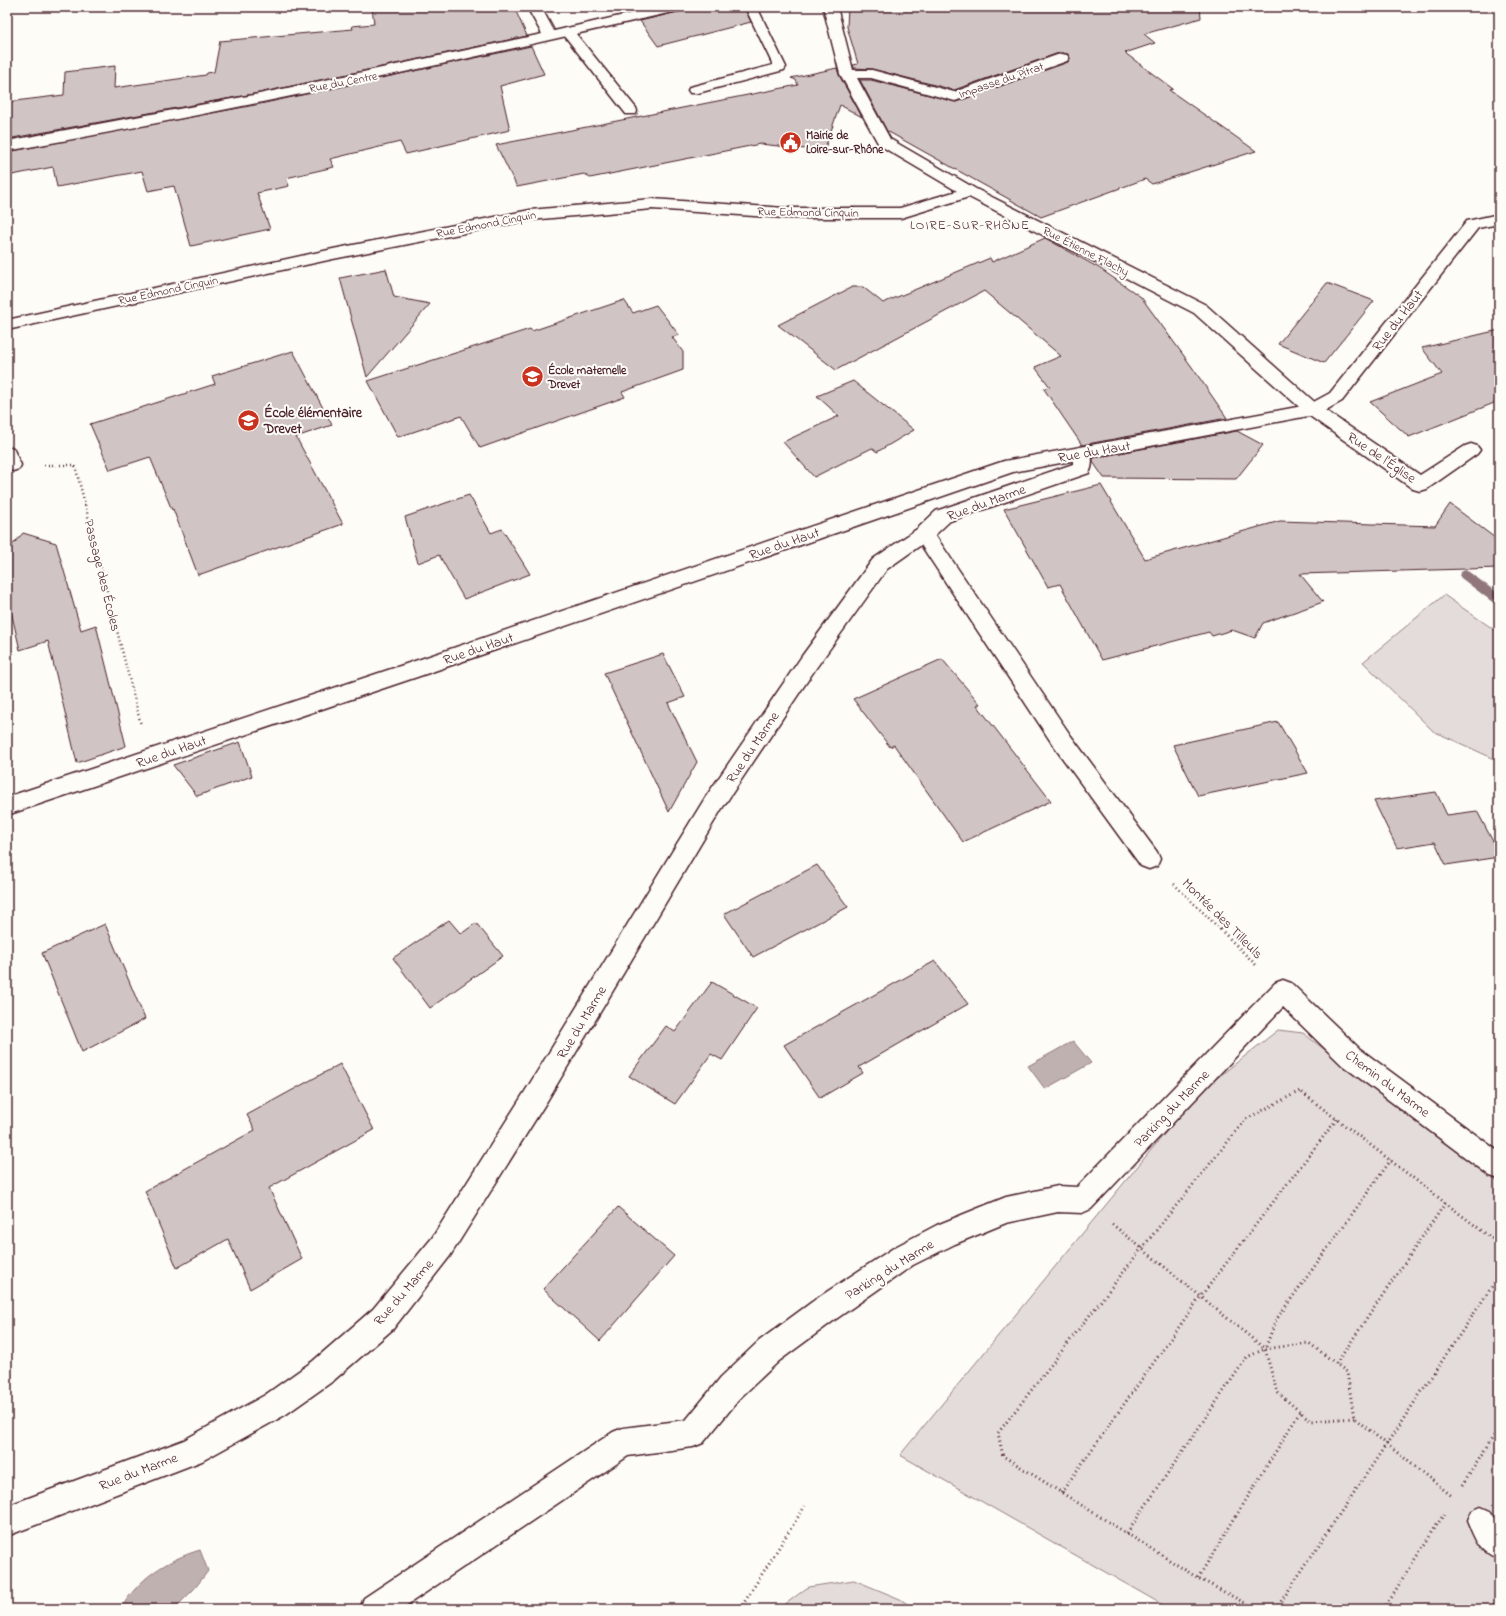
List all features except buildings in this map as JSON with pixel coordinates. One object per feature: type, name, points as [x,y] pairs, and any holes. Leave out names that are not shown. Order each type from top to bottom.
[{"type":"street","points":[[534,7],[550,36]]},
{"type":"street","name":"Rue du Centre","points":[[7,146],[240,102],[434,63],[678,7]]},
{"type":"street","name":"Rue Étienne Flachy","points":[[830,7],[846,74],[884,142],[970,192],[1200,309],[1313,410]]},
{"type":"street","name":"Impasse du Pitrat","points":[[846,74],[872,74],[955,97],[1062,58]]},
{"type":"street","name":"Rue Edmond Cinquin","points":[[7,325],[333,254],[530,215],[652,204],[785,213],[901,213],[970,192]]},
{"type":"street","name":"Rue du Haut","points":[[7,806],[1012,466],[1313,410],[1336,397],[1473,224],[1499,219]]},
{"type":"street","name":"Rue de l'Église","points":[[1313,410],[1420,484],[1471,450]]},
{"type":"street","name":"Rue du Marme","points":[[7,1521],[192,1451],[275,1405],[324,1371],[383,1319],[441,1247],[538,1093],[713,804],[809,662],[880,564],[924,534],[943,516],[1082,468],[1082,453]]},
{"type":"street","points":[[924,534],[1064,742],[1149,859]]},
{"type":"street","name":"Chemin du Marme","points":[[1283,991],[1351,1057],[1499,1167]]},
{"type":"street","name":"Parking du Marme","points":[[375,1609],[623,1442],[693,1433],[731,1387],[769,1351],[826,1309],[904,1256],[946,1234],[1006,1210],[1058,1199],[1082,1200],[1283,991]]},
{"type":"lane","points":[[694,90],[780,67],[752,7]]},
{"type":"lane","points":[[568,32],[631,111]]},
{"type":"lane","points":[[1481,1520],[1488,1536],[1499,1546]]},
{"type":"path","name":"Passage des Écoles","points":[[10,458],[75,465],[149,758]]},
{"type":"path","name":"Montée des Tilleuls","points":[[1149,859],[1283,991]]},
{"type":"path","points":[[1256,1609],[1198,1578],[1002,1456],[998,1433],[1142,1248],[1246,1119],[1300,1091],[1499,1244]]},
{"type":"path","points":[[1061,1493],[1200,1296],[1337,1119]]},
{"type":"path","points":[[1265,1349],[1276,1320],[1390,1160]]},
{"type":"path","points":[[1082,1200],[1265,1349],[1277,1392],[1311,1421],[1354,1418],[1454,1498]]},
{"type":"path","points":[[1336,1364],[1446,1202]]},
{"type":"path","points":[[1276,1609],[1499,1276]]},
{"type":"path","points":[[1127,1533],[1247,1357],[1265,1349],[1309,1343],[1347,1372],[1354,1418]]},
{"type":"path","points":[[1198,1578],[1300,1412]]},
{"type":"path","points":[[1450,1505],[1499,1428]]},
{"type":"path","points":[[740,1609],[805,1506]]},
{"type":"path","points":[[1383,1609],[1446,1511]]},
{"type":"path","points":[[1491,1609],[1499,1596]]},
{"type":"shaded area","points":[[1444,595],[1499,633],[1499,761],[1433,731],[1363,662]]},
{"type":"shaded area","points":[[1278,1030],[1303,1033],[1499,1183],[1499,1609],[1170,1609],[900,1455],[1198,1093]]},
{"type":"shaded area","points":[[1073,1041],[1091,1063],[1045,1089],[1028,1066]]},
{"type":"shaded area","points":[[200,1550],[208,1571],[195,1588],[175,1608],[121,1609],[136,1588],[154,1572],[176,1559]]},
{"type":"shaded area","points":[[854,1580],[900,1599],[915,1609],[779,1609],[808,1587]]},
{"type":"waterway","points":[[1465,575],[1499,601]]},
{"type":"place","name":"Mairie de Loire-sur-Rhône","points":[[790,142]]},
{"type":"place","name":"École maternelle Drevet","points":[[533,377]]},
{"type":"place","name":"École élémentaire Drevet","points":[[248,420]]},
{"type":"district","name":"LOIRE-SUR-RHÔNE","points":[[970,224]]}]
